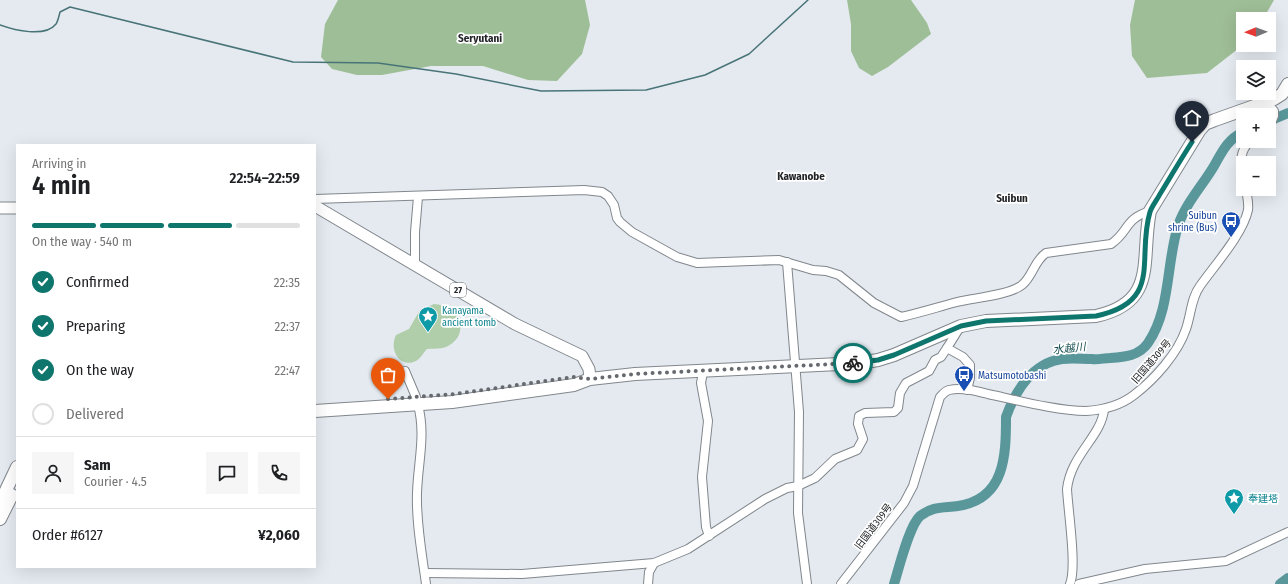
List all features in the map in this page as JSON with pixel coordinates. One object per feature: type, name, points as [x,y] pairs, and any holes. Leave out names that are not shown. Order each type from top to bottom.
[{"type":"highway","points":[[316,411],[417,401],[573,377],[590,379],[635,374],[795,367],[878,360],[910,349],[961,326],[986,321],[1096,316],[1112,313],[1136,295],[1142,283],[1145,272],[1147,226],[1150,211],[1199,131],[1205,124],[1267,103],[1285,89]]},
{"type":"highway","points":[[316,404],[417,401]]},
{"type":"highway","points":[[0,503],[16,469]]},
{"type":"highway","points":[[0,519],[16,487]]},
{"type":"main road","name":"27","points":[[316,207],[515,324],[582,356],[589,369],[590,379]]},
{"type":"main road","points":[[0,208],[16,208]]},
{"type":"street","points":[[1276,110],[1285,89]]},
{"type":"street","points":[[1267,103],[1271,108]]},
{"type":"street","points":[[316,200],[584,190],[597,192],[608,196],[614,205],[616,218],[632,232],[677,257],[697,263],[779,260],[813,270],[826,271],[839,275],[874,303],[900,318],[958,301],[987,296],[1022,285],[1040,257],[1046,253],[1081,250],[1111,244],[1116,241],[1128,224],[1138,215],[1150,211]]},
{"type":"street","name":"旧国道309号","points":[[841,584],[904,503],[913,486],[940,397],[944,392],[949,390],[967,390],[1066,409],[1086,411],[1104,409],[1122,403],[1138,392],[1168,360],[1180,343],[1186,329],[1198,288],[1236,235],[1248,211],[1247,196]]},
{"type":"street","points":[[415,265],[415,232],[418,197]]},
{"type":"street","points":[[787,262],[799,412],[798,513],[807,584]]},
{"type":"street","points":[[424,573],[522,574],[654,563],[688,549],[766,499],[787,488],[798,486],[815,478],[835,458],[857,450],[863,439],[858,424],[860,416],[865,413],[894,412],[898,408],[900,393],[906,383],[929,371],[936,360],[941,357],[961,326]]},
{"type":"street","points":[[947,348],[963,357],[970,365],[970,378],[967,390]]},
{"type":"street","points":[[405,371],[417,401],[423,428],[423,441],[417,491],[417,513],[426,584]]},
{"type":"street","points":[[703,372],[701,384],[708,421],[702,477],[706,527],[709,536]]},
{"type":"street","points":[[1070,584],[1072,578],[1072,558],[1067,489],[1068,478],[1079,454],[1103,420],[1104,409]]},
{"type":"street","points":[[1079,584],[1103,580],[1145,569],[1226,561],[1288,532]]},
{"type":"street","points":[[648,584],[649,572],[654,563]]},
{"type":"green space","points":[[338,0],[585,0],[590,25],[582,54],[557,81],[528,80],[483,66],[431,66],[382,75],[357,75],[332,69],[321,57],[325,24]]},
{"type":"green space","points":[[847,0],[911,0],[927,23],[931,34],[888,67],[872,76],[859,68],[851,51],[851,24]]},
{"type":"green space","points":[[1135,0],[1274,0],[1267,12],[1236,12],[1236,50],[1207,73],[1147,78],[1132,56],[1130,25]]},
{"type":"green space","name":"Kanayama ancient tomb","points":[[434,304],[450,309],[459,320],[459,334],[455,341],[445,347],[427,349],[416,361],[410,363],[400,360],[394,346],[396,335],[409,329],[420,310]]},
{"type":"waterway","points":[[0,25],[21,31],[45,31],[56,24],[60,12],[70,7],[293,62],[378,63],[456,74],[541,91],[646,90],[705,75],[749,54],[808,0]]},
{"type":"waterway","name":"水越川","points":[[1276,118],[1288,113]]},
{"type":"waterway","name":"水越川","points":[[894,584],[908,538],[920,516],[929,510],[974,502],[985,495],[994,485],[1000,474],[1003,460],[1006,417],[1014,398],[1026,380],[1033,373],[1042,366],[1062,359],[1096,359],[1131,355],[1140,351],[1148,343],[1161,316],[1174,241],[1181,218],[1226,147],[1236,136]]},
{"type":"waterway","points":[[1280,584],[1288,578]]},
{"type":"way so far","points":[[388,399],[455,394],[573,377],[590,379],[635,374],[853,363]]},
{"type":"place","name":"Suibun shrine (Bus)","points":[[1231,238]]},
{"type":"place","name":"Kanayama ancient tomb","points":[[428,333]]},
{"type":"place","name":"Matsumotobashi","points":[[964,392]]},
{"type":"place","name":"奉建塔","points":[[1234,515]]},
{"type":"district","name":"Seryutani","points":[[480,38]]},
{"type":"district","name":"Kawanobe","points":[[801,176]]},
{"type":"district","name":"Suibun","points":[[1012,198]]},
{"type":"route","points":[[853,363],[878,360],[894,355],[910,349],[944,332],[961,326],[986,321],[1096,316],[1112,313],[1124,306],[1136,295],[1142,283],[1145,272],[1147,226],[1150,211],[1192,142]]}]
